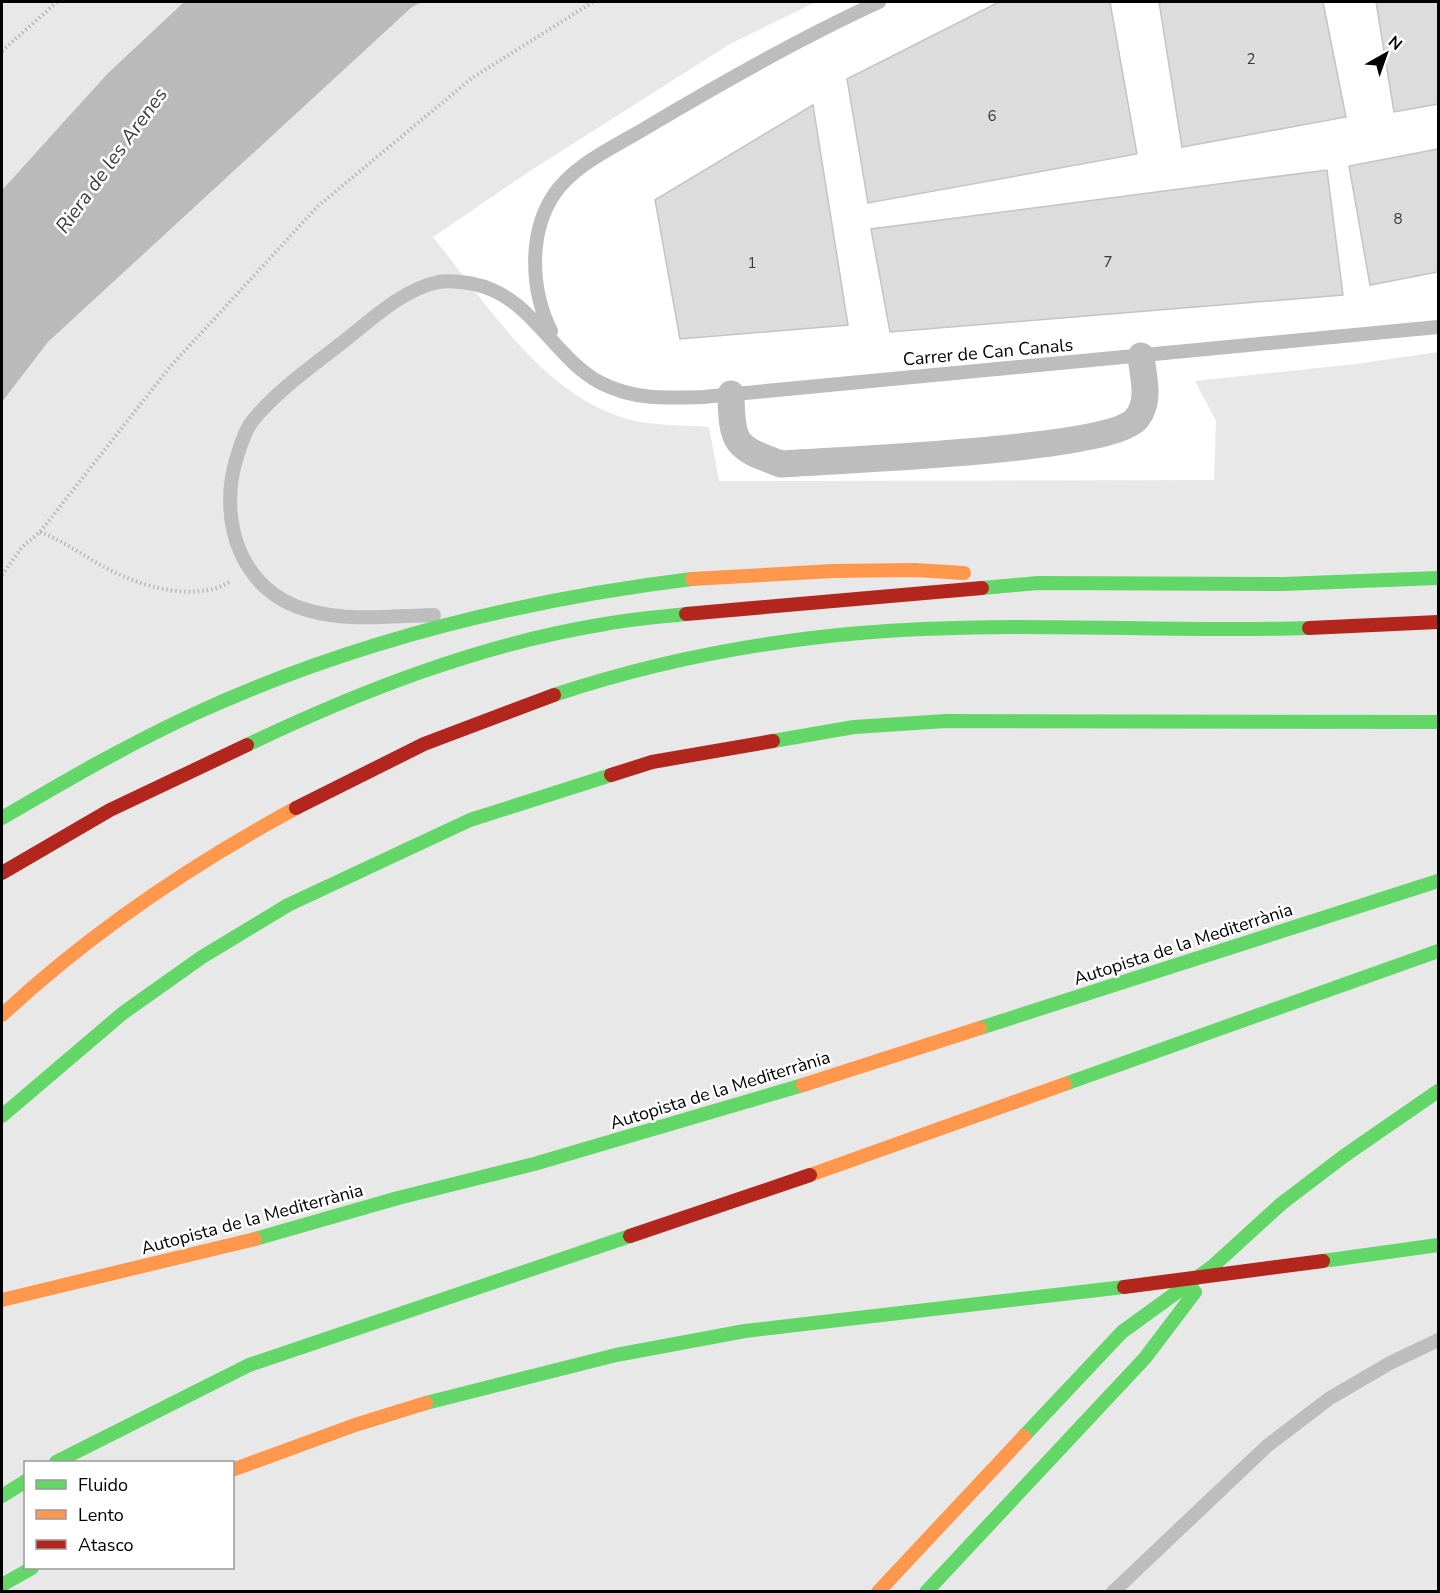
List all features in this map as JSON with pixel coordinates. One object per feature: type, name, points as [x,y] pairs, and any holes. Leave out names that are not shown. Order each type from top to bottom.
[{"type":"main road","points":[[2,818],[51,786],[116,751],[184,718],[270,681],[371,647],[557,598],[733,575],[949,571],[1038,583]]},
{"type":"main road","points":[[2,873],[110,810],[316,712],[422,672],[503,647],[604,624],[693,613],[1038,583],[1304,584],[1438,578]]},
{"type":"main road","points":[[2,1015],[42,977],[172,883],[326,790],[380,763],[514,708],[651,666],[723,650],[860,633],[1032,627],[1303,629],[1438,622]]},
{"type":"main road","points":[[2,1116],[123,1013],[202,957],[288,905],[470,820],[652,762],[854,728],[946,720],[1438,722]]},
{"type":"main road","name":"Autopista de la Mediterrània","points":[[3,1300],[296,1229],[398,1198],[534,1164],[746,1102],[1438,881]]},
{"type":"main road","points":[[58,1461],[249,1365],[775,1187],[1263,1016],[1438,951]]},
{"type":"main road","points":[[2,998],[42,977]]},
{"type":"main road","points":[[878,1592],[1122,1332],[1214,1266],[1281,1204],[1344,1156],[1438,1091]]},
{"type":"main road","points":[[234,1469],[378,1418],[483,1388],[612,1356],[742,1332],[857,1315],[997,1303],[1433,1245]]},
{"type":"main road","points":[[926,1592],[1145,1358],[1214,1266]]},
{"type":"main road","points":[[2,1496],[24,1482]]},
{"type":"main road","points":[[2,1585],[30,1569]]},
{"type":"street","points":[[731,394],[732,428],[745,451],[781,464],[1048,445],[1111,433],[1136,420],[1146,402],[1141,356]]},
{"type":"lane","name":"Carrer de Can Canals","points":[[557,344],[539,301],[535,278],[541,226],[553,196],[571,177],[596,158],[728,79],[879,2]]},
{"type":"lane","name":"Carrer de Can Canals","points":[[495,613],[356,617],[305,610],[283,599],[250,569],[237,548],[231,528],[229,503],[231,476],[239,448],[252,420],[289,384],[394,303],[424,286],[441,281],[486,287],[519,305],[585,372],[616,390],[658,399],[1438,327]]},
{"type":"lane","points":[[1113,1592],[1267,1446],[1330,1398],[1390,1362],[1438,1340]]},
{"type":"path","points":[[2,51],[57,2]]},
{"type":"path","points":[[2,575],[22,547],[40,532],[169,368],[318,206],[472,78],[593,2]]},
{"type":"path","points":[[40,532],[55,538],[111,571],[147,585],[186,592],[221,587],[250,569]]},
{"type":"shaded area","points":[[2,2],[184,2],[108,73],[2,190]]},
{"type":"shaded area","points":[[422,2],[816,2],[730,44],[530,171],[433,237],[520,345],[544,370],[571,391],[599,408],[631,420],[709,427],[719,481],[1214,480],[1216,421],[1195,381],[1356,364],[1438,352],[1438,1591],[2,1591],[2,402],[48,342],[412,7]]},
{"type":"water","name":"Riera de les Arenes","points":[[184,2],[422,2],[412,7],[48,342],[2,402],[2,190],[108,73]]},
{"type":"building","points":[[999,2],[1110,2],[1137,154],[868,203],[847,79]]},
{"type":"building","points":[[1159,2],[1323,2],[1346,117],[1182,147]]},
{"type":"building","points":[[1376,2],[1438,2],[1438,104],[1394,112]]},
{"type":"building","points":[[813,105],[848,325],[680,339],[655,200]]},
{"type":"building","points":[[1438,149],[1438,272],[1370,285],[1349,166]]},
{"type":"building","points":[[1327,170],[1343,295],[890,332],[871,229]]},
{"type":"traffic: fast","points":[[982,588],[1038,583],[1283,584],[1438,578]]},
{"type":"traffic: fast","points":[[2,818],[169,726],[253,688],[314,665],[437,627],[500,612],[564,599],[692,579]]},
{"type":"traffic: fast","points":[[247,745],[377,688],[467,657],[559,633],[625,621],[686,614]]},
{"type":"traffic: fast","points":[[554,695],[591,683],[705,655],[782,642],[860,633],[972,627],[1309,628]]},
{"type":"traffic: fast","points":[[773,741],[854,727],[946,721],[1438,722]]},
{"type":"traffic: fast","points":[[2,1116],[123,1013],[202,957],[288,905],[470,820],[611,775]]},
{"type":"traffic: fast","points":[[980,1028],[1438,881]]},
{"type":"traffic: fast","points":[[1065,1084],[1438,951]]},
{"type":"traffic: fast","points":[[255,1239],[398,1198],[534,1164],[803,1085]]},
{"type":"traffic: fast","points":[[1024,1436],[1122,1332],[1213,1266],[1281,1204],[1344,1156],[1438,1091]]},
{"type":"traffic: fast","points":[[58,1461],[249,1365],[630,1236]]},
{"type":"traffic: fast","points":[[1323,1261],[1438,1245]]},
{"type":"traffic: fast","points":[[426,1403],[616,1355],[745,1331],[1124,1287]]},
{"type":"traffic: fast","points":[[926,1592],[1145,1358],[1195,1292]]},
{"type":"traffic: fast","points":[[2,1496],[24,1482]]},
{"type":"traffic: fast","points":[[2,1585],[30,1569]]},
{"type":"traffic: slow","points":[[692,579],[833,571],[915,570],[964,573]]},
{"type":"traffic: slow","points":[[2,1015],[106,928],[180,877],[296,808]]},
{"type":"traffic: slow","points":[[803,1085],[980,1028]]},
{"type":"traffic: slow","points":[[810,1175],[1065,1084]]},
{"type":"traffic: slow","points":[[2,1300],[255,1239]]},
{"type":"traffic: slow","points":[[234,1469],[355,1425],[426,1403]]},
{"type":"traffic: slow","points":[[878,1592],[1024,1436]]},
{"type":"traffic: jam","points":[[686,614],[982,588]]},
{"type":"traffic: jam","points":[[1309,628],[1438,622]]},
{"type":"traffic: jam","points":[[296,808],[424,744],[554,695]]},
{"type":"traffic: jam","points":[[611,775],[652,762],[773,741]]},
{"type":"traffic: jam","points":[[2,873],[110,810],[247,745]]},
{"type":"traffic: jam","points":[[630,1236],[810,1175]]},
{"type":"traffic: jam","points":[[1124,1287],[1323,1261]]}]
